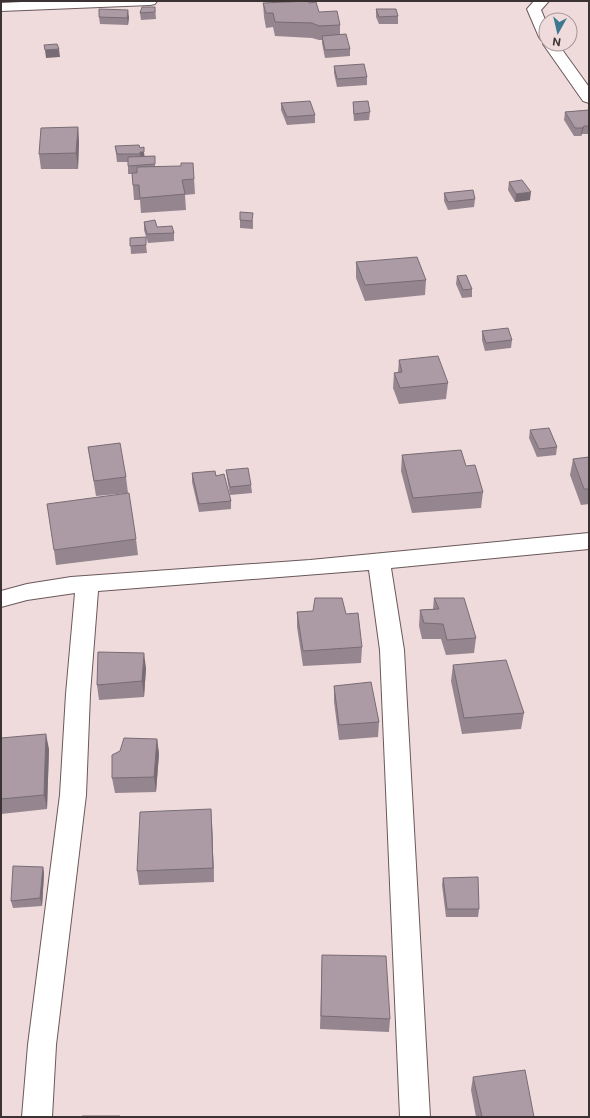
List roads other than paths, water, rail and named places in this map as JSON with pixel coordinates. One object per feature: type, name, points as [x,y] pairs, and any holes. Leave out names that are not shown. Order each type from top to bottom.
[{"type":"street","points":[[1,6],[150,1]]},
{"type":"street","points":[[538,20],[534,9],[542,1]]},
{"type":"street","points":[[556,52],[589,98]]},
{"type":"street","points":[[1,599],[27,592],[87,584],[302,569],[589,541]]},
{"type":"street","points":[[379,561],[392,650],[415,1117]]},
{"type":"street","points":[[37,1117],[42,1046],[72,795],[87,584]]}]
